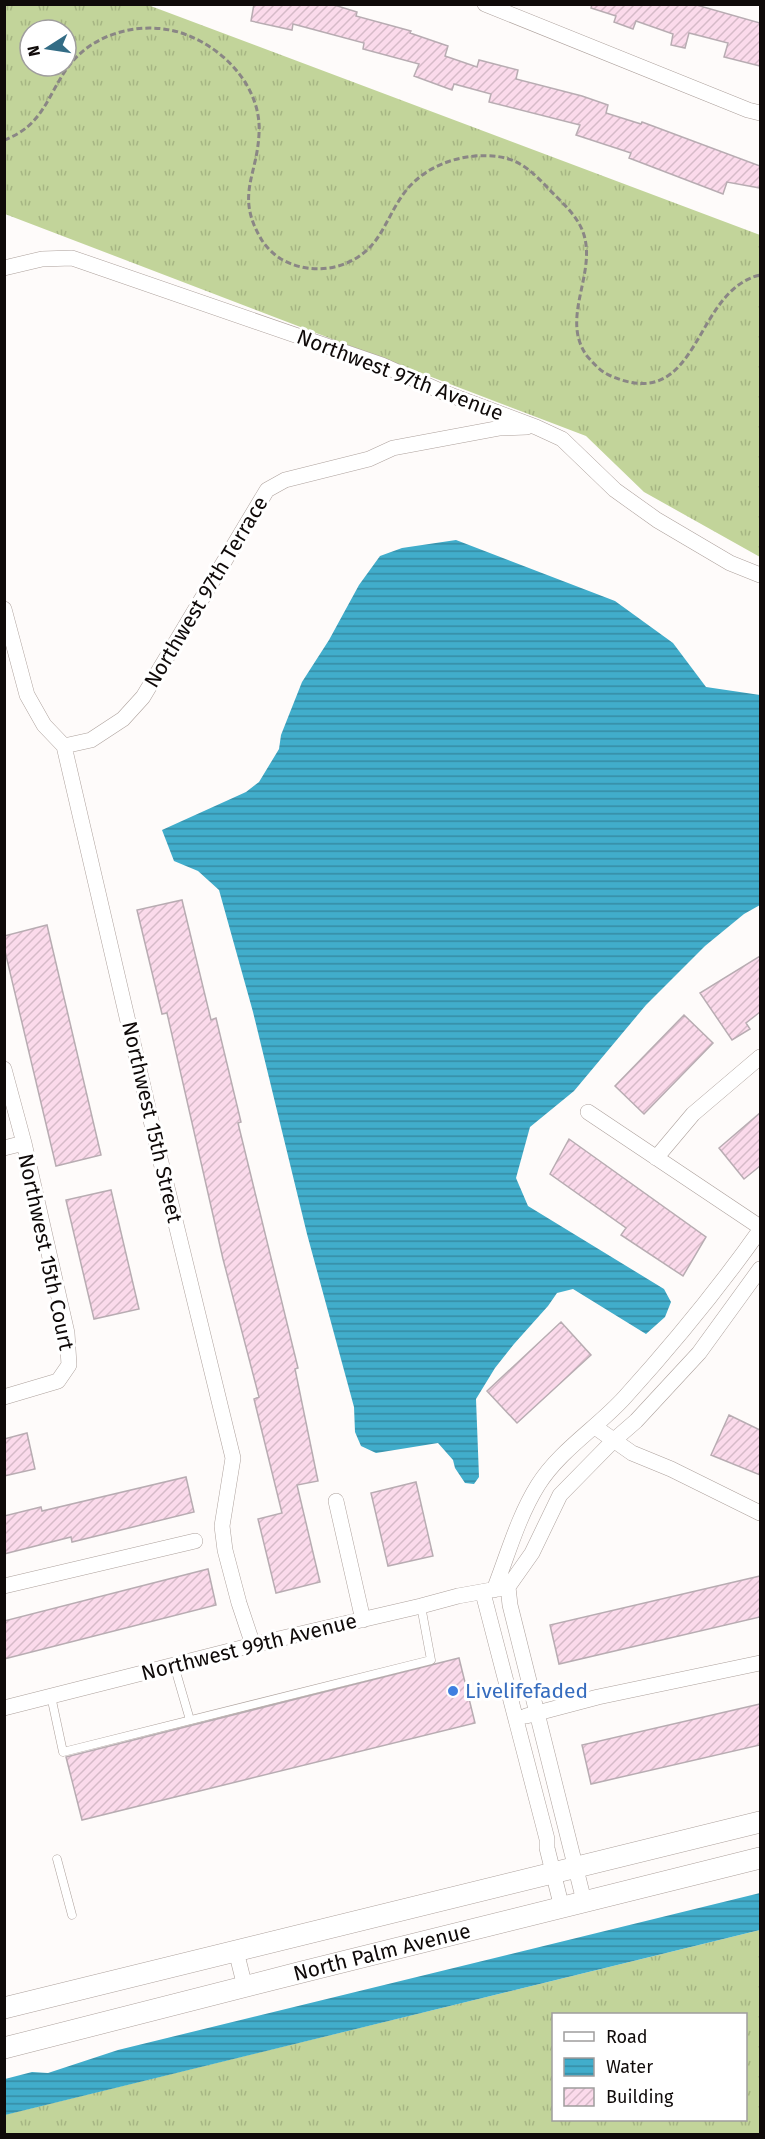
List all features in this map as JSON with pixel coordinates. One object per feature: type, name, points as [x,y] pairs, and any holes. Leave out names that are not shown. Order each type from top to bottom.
[{"type":"main road","name":"North Palm Avenue","points":[[4,2008],[760,1822]]},
{"type":"main road","name":"North Palm Avenue","points":[[4,2048],[760,1858]]},
{"type":"street","points":[[485,4],[760,113]]},
{"type":"street","name":"Northwest 97th Avenue","points":[[4,268],[42,259],[72,258],[382,365],[445,393],[537,427],[562,440],[615,490],[657,520],[730,562],[760,575]]},
{"type":"street","name":"Northwest 97th Terrace","points":[[64,746],[91,740],[123,719],[143,697],[267,490],[285,480],[369,459],[393,448],[500,428],[537,427]]},
{"type":"street","points":[[4,609],[27,695],[44,725],[64,746]]},
{"type":"street","name":"Northwest 15th Street","points":[[64,746],[153,1130],[233,1458],[222,1526],[225,1550],[253,1645]]},
{"type":"street","points":[[657,1158],[693,1114],[760,1057]]},
{"type":"street","name":"Northwest 15th Court","points":[[4,1069],[24,1143],[67,1332],[69,1365],[58,1381],[4,1397]]},
{"type":"street","points":[[562,1908],[516,1718],[495,1590],[521,1515],[539,1483],[559,1459],[624,1398],[689,1322],[760,1228],[588,1112]]},
{"type":"street","points":[[4,1148],[24,1143]]},
{"type":"street","points":[[495,1590],[532,1553],[560,1495],[636,1421],[699,1353],[760,1269]]},
{"type":"street","points":[[595,1427],[632,1453],[671,1469],[760,1514]]},
{"type":"street","points":[[336,1501],[363,1620]]},
{"type":"street","points":[[4,1586],[195,1541]]},
{"type":"street","points":[[495,1590],[510,1605],[584,1901]]},
{"type":"street","name":"Northwest 99th Avenue","points":[[4,1708],[253,1645],[458,1596],[495,1590]]},
{"type":"street","points":[[516,1718],[598,1697],[760,1663]]},
{"type":"street","points":[[236,1951],[245,1987]]},
{"type":"lane","points":[[51,1696],[63,1752],[431,1660],[421,1606]]},
{"type":"lane","points":[[174,1665],[189,1720]]},
{"type":"lane","points":[[57,1859],[72,1915]]},
{"type":"path","points":[[4,140],[20,133],[34,122],[45,108],[69,65],[83,51],[103,39],[126,30],[143,27],[166,29],[202,41],[237,69],[248,89],[260,129],[248,199],[249,213],[263,243],[279,258],[297,266],[317,270],[336,268],[358,258],[375,242],[405,193],[425,173],[454,160],[488,156],[503,157],[526,166],[573,214],[580,225],[585,238],[586,269],[576,322],[578,337],[583,350],[594,365],[608,375],[642,383],[657,381],[671,373],[684,363],[694,349],[717,305],[741,284],[760,275]]},
{"type":"green space","points":[[4,5],[148,5],[760,235],[760,557],[644,492],[586,436],[5,214]]},
{"type":"green space","points":[[760,1930],[760,2134],[5,2134],[4,2115]]},
{"type":"water","points":[[456,540],[615,601],[673,643],[706,687],[760,695],[760,905],[744,914],[705,946],[646,1005],[574,1091],[530,1127],[516,1178],[528,1206],[664,1289],[671,1302],[665,1317],[646,1334],[573,1289],[557,1293],[495,1368],[476,1399],[479,1477],[474,1484],[465,1483],[455,1468],[453,1460],[438,1443],[376,1453],[361,1446],[355,1432],[354,1407],[307,1234],[253,1012],[219,890],[198,871],[174,861],[162,830],[246,792],[259,782],[279,749],[281,735],[302,682],[329,640],[359,585],[380,556],[402,548]]},
{"type":"water","points":[[760,1893],[760,1930],[5,2115],[5,2079],[32,2072],[48,2073],[118,2050]]},
{"type":"building","points":[[254,4],[331,4],[357,12],[356,16],[411,31],[410,33],[448,46],[445,56],[477,67],[479,60],[518,70],[516,79],[608,105],[606,113],[641,124],[642,122],[760,166],[760,188],[727,182],[723,194],[629,158],[631,153],[576,135],[580,125],[489,102],[491,94],[454,84],[452,90],[414,76],[419,64],[363,49],[364,43],[293,24],[292,30],[251,21]]},
{"type":"building","points":[[592,4],[693,4],[760,23],[760,66],[724,57],[728,43],[689,33],[685,48],[671,45],[673,34],[636,21],[633,29],[614,22],[616,16],[591,8]]},
{"type":"building","points":[[182,900],[211,1020],[216,1018],[241,1122],[238,1123],[298,1368],[295,1369],[318,1481],[297,1485],[320,1582],[276,1593],[258,1519],[282,1513],[254,1399],[259,1397],[223,1259],[167,1013],[162,1014],[137,910]]},
{"type":"building","points":[[47,925],[101,1155],[56,1166],[4,947],[4,936]]},
{"type":"building","points":[[760,956],[760,1012],[746,1023],[750,1029],[732,1040],[700,993]]},
{"type":"building","points":[[684,1015],[713,1043],[644,1114],[615,1086]]},
{"type":"building","points":[[760,1113],[760,1166],[744,1179],[719,1148]]},
{"type":"building","points":[[569,1139],[706,1237],[683,1276],[621,1235],[626,1228],[550,1174]]},
{"type":"building","points":[[111,1190],[139,1309],[94,1319],[66,1200]]},
{"type":"building","points":[[561,1322],[591,1355],[517,1423],[487,1391]]},
{"type":"building","points":[[729,1415],[760,1430],[760,1475],[711,1455]]},
{"type":"building","points":[[27,1433],[35,1469],[4,1476],[4,1439]]},
{"type":"building","points":[[186,1477],[194,1512],[72,1542],[71,1537],[4,1554],[4,1516],[41,1507],[42,1511]]},
{"type":"building","points":[[416,1482],[433,1556],[388,1566],[371,1493]]},
{"type":"building","points":[[208,1569],[216,1605],[4,1659],[4,1621]]},
{"type":"building","points":[[760,1576],[760,1617],[559,1664],[550,1625]]},
{"type":"building","points":[[459,1658],[475,1723],[82,1820],[66,1757]]},
{"type":"building","points":[[760,1704],[760,1745],[591,1784],[582,1745]]},
{"type":"place","name":"Livelifefaded","points":[[453,1691]]}]
